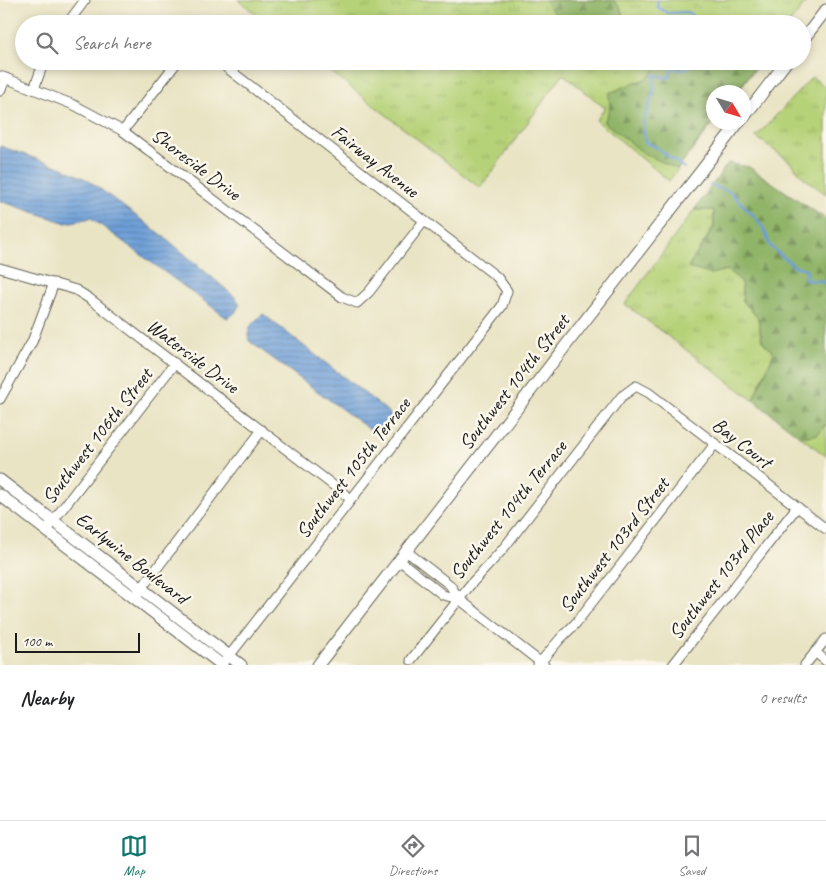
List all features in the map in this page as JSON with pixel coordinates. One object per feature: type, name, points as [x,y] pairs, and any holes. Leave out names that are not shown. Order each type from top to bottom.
[{"type":"main road","points":[[811,29],[826,10]]},
{"type":"main road","points":[[751,108],[779,70]]},
{"type":"main road","name":"Southwest 104th Street","points":[[318,665],[733,130]]},
{"type":"main road","name":"Earlywine Boulevard","points":[[0,480],[50,525],[224,662],[241,665]]},
{"type":"main road","name":"Earlywine Boulevard","points":[[0,494],[50,525]]},
{"type":"street","points":[[74,15],[85,0]]},
{"type":"street","points":[[34,89],[41,70]]},
{"type":"street","points":[[123,131],[171,70]]},
{"type":"street","name":"Fairway Avenue","points":[[230,70],[497,277],[507,291]]},
{"type":"street","points":[[0,91],[3,77]]},
{"type":"street","name":"Shoreside Drive","points":[[3,77],[74,105],[123,131],[342,297],[357,303],[369,292],[424,221]]},
{"type":"street","name":"Waterside Drive","points":[[0,268],[76,290],[90,299],[351,499]]},
{"type":"street","points":[[0,398],[32,342],[54,283]]},
{"type":"street","name":"Southwest 105th Terrace","points":[[224,662],[502,306],[507,291]]},
{"type":"street","name":"Southwest 106th Street","points":[[50,525],[175,363]]},
{"type":"street","name":"Bay Court","points":[[636,386],[649,393],[826,529]]},
{"type":"street","name":"Southwest 104th Terrace","points":[[411,660],[459,599],[503,549],[621,397],[636,386]]},
{"type":"street","points":[[138,593],[262,430]]},
{"type":"street","name":"Southwest 103rd Street","points":[[541,664],[576,623],[715,444]]},
{"type":"street","name":"Southwest 103rd Place","points":[[673,665],[797,507]]},
{"type":"street","points":[[403,556],[450,585],[459,599],[541,664]]},
{"type":"street","points":[[805,665],[826,639]]},
{"type":"street","points":[[815,652],[826,661]]},
{"type":"green space","points":[[238,0],[808,0],[796,15],[257,15]]},
{"type":"green space","points":[[545,0],[613,0],[619,6],[623,15],[555,15]]},
{"type":"green space","points":[[329,70],[754,70],[742,85],[706,85],[706,130],[708,130],[669,181],[596,120],[605,108],[563,74],[480,188]]},
{"type":"green space","points":[[654,70],[753,70],[741,85],[706,85],[707,130],[677,169],[645,154],[604,122],[610,109],[609,93],[649,77]]},
{"type":"green space","points":[[812,77],[826,87],[826,194],[804,178],[789,161],[756,137]]},
{"type":"green space","points":[[728,163],[749,167],[826,219],[826,424],[818,434],[801,437],[753,400],[774,353],[762,341],[758,318],[743,301],[741,281],[727,270],[710,274],[688,268],[714,227],[714,210],[694,210]]},
{"type":"green space","points":[[694,210],[714,210],[714,226],[688,268],[710,274],[727,270],[741,281],[743,301],[758,318],[762,341],[774,353],[753,400],[625,304]]},
{"type":"green space","points":[[826,424],[826,456],[801,437],[818,434]]},
{"type":"water","points":[[0,146],[63,168],[88,180],[167,239],[235,297],[240,304],[235,313],[227,318],[91,218],[66,223],[0,201]]},
{"type":"water","points":[[263,314],[386,410],[392,417],[387,428],[377,435],[249,341],[249,328]]},
{"type":"waterway","points":[[658,0],[657,7],[668,13],[688,12],[691,15]]},
{"type":"waterway","points":[[671,70],[669,78],[654,75],[654,90],[643,124],[645,142],[656,147],[684,168]]},
{"type":"waterway","points":[[710,185],[730,192],[756,218],[765,231],[770,246],[794,266],[806,269],[805,279],[819,280],[826,285]]}]
